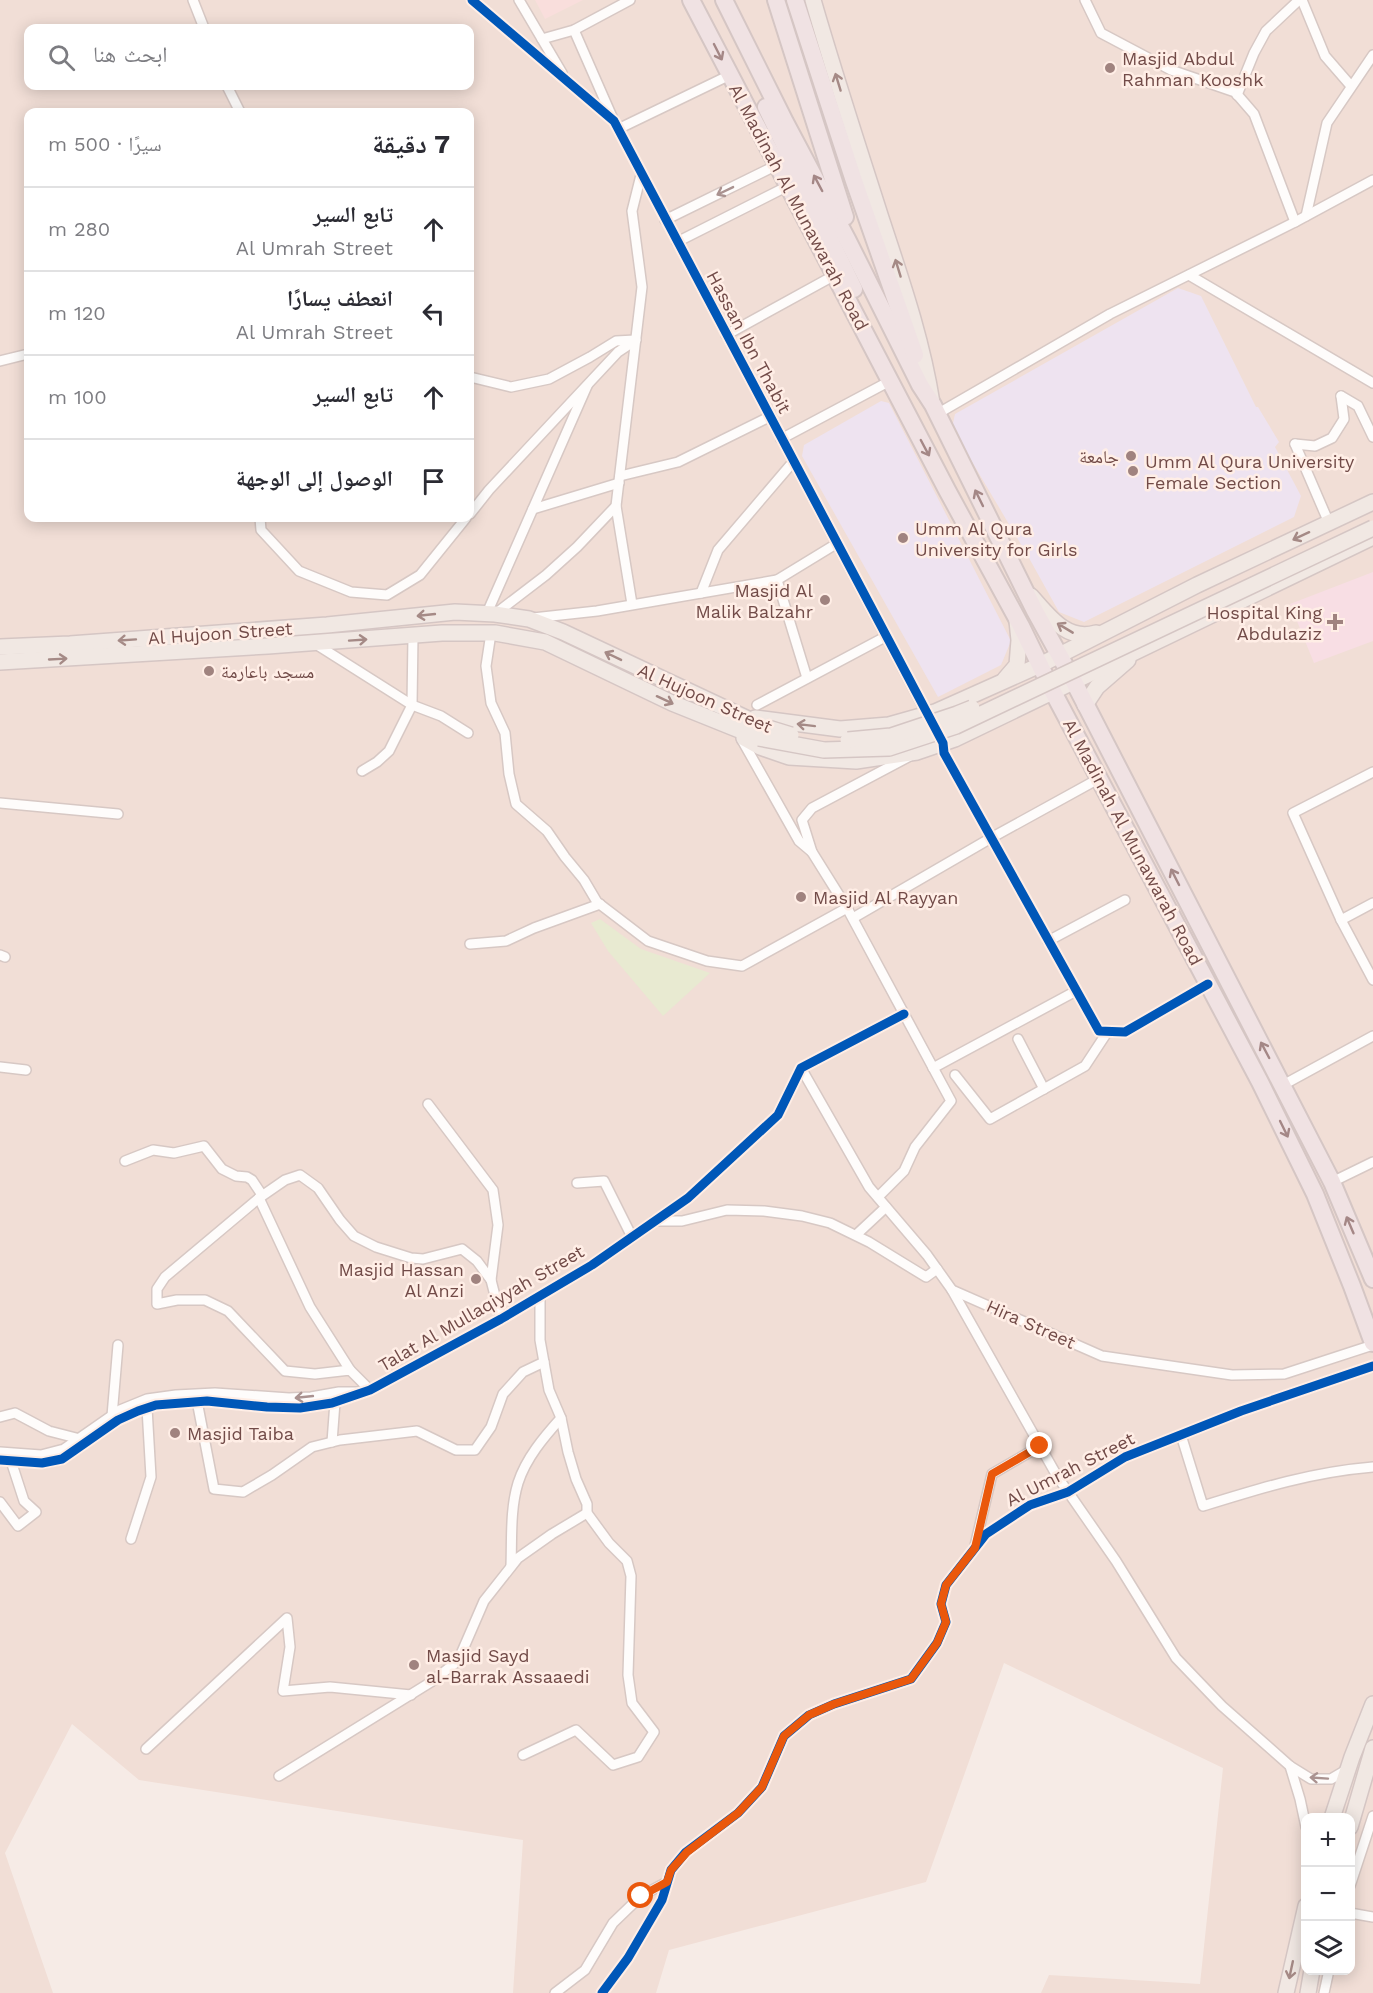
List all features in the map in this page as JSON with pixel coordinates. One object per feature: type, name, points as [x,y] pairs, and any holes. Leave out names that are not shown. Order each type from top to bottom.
[{"type":"highway","name":"Al Madinah Al Munawarah Road","points":[[691,0],[1260,1082],[1311,1186],[1373,1344]]},
{"type":"highway","name":"Al Madinah Al Munawarah Road","points":[[717,0],[784,146],[903,387],[907,414]]},
{"type":"highway","points":[[724,0],[920,386]]},
{"type":"highway","points":[[776,0],[856,252],[906,374],[920,386]]},
{"type":"highway","points":[[795,0],[854,181],[919,367],[920,386]]},
{"type":"highway","name":"Al Madinah Al Munawarah Road","points":[[920,386],[935,410],[1024,588],[1283,1085],[1332,1182],[1373,1279]]},
{"type":"main road","points":[[813,0],[848,117],[899,270],[926,364],[935,410]]},
{"type":"main road","points":[[742,717],[840,729],[889,725],[927,714],[1040,665],[1197,585],[1373,502]]},
{"type":"main road","name":"Al Hujoon Street","points":[[0,647],[327,625],[455,612],[491,614],[529,619],[563,632],[742,717],[762,733],[838,741],[891,736],[957,714],[1373,518]]},
{"type":"main road","name":"Al Hujoon Street","points":[[0,662],[491,633],[545,642],[672,703],[710,718],[824,750],[889,748],[956,726],[1373,528]]},
{"type":"main road","points":[[710,718],[760,747],[789,757],[856,760],[918,752],[943,743],[1373,537]]},
{"type":"main road","points":[[1024,588],[1065,631],[1085,636],[1119,625]]},
{"type":"main road","points":[[1003,682],[1017,664],[1019,640],[1016,615]]},
{"type":"main road","points":[[1085,705],[1097,687],[1143,647]]},
{"type":"main road","points":[[1334,1813],[1373,1704]]},
{"type":"main road","points":[[1354,1813],[1373,1748]]},
{"type":"main road","points":[[1286,1993],[1302,1921]]},
{"type":"main road","points":[[1310,1982],[1325,1990]]},
{"type":"street","points":[[194,0],[203,24]]},
{"type":"street","name":"Hassan Ibn Thabit","points":[[472,0],[616,125],[943,743],[944,753],[1099,1031],[1108,1031]]},
{"type":"street","points":[[519,0],[567,81]]},
{"type":"street","points":[[542,39],[573,30],[630,0]]},
{"type":"street","points":[[1085,0],[1101,33],[1171,70],[1235,92],[1254,114],[1295,222]]},
{"type":"street","points":[[1237,95],[1254,53],[1266,31],[1300,0],[1325,56],[1350,86]]},
{"type":"street","points":[[573,30],[616,125],[730,75]]},
{"type":"street","points":[[1305,216],[1327,123],[1373,55]]},
{"type":"street","points":[[229,90],[238,108]]},
{"type":"street","points":[[665,220],[777,165]]},
{"type":"street","points":[[632,604],[616,506],[642,287],[632,211],[641,175]]},
{"type":"street","points":[[935,410],[1110,314],[1295,222],[1373,180]]},
{"type":"street","points":[[677,242],[788,186]]},
{"type":"street","points":[[726,335],[835,275]]},
{"type":"street","points":[[1189,275],[1373,383]]},
{"type":"street","points":[[474,378],[511,387],[549,379],[616,340],[636,340]]},
{"type":"street","points":[[474,509],[618,352],[636,340]]},
{"type":"street","points":[[0,361],[24,355]]},
{"type":"street","points":[[781,439],[890,381]]},
{"type":"street","points":[[491,614],[533,509],[587,386]]},
{"type":"street","points":[[1329,523],[1295,444],[1315,446],[1332,438],[1344,419],[1341,396],[1358,406],[1373,437]]},
{"type":"street","points":[[533,509],[619,479],[678,462],[769,417]]},
{"type":"street","points":[[700,593],[718,550],[794,462]]},
{"type":"street","points":[[491,614],[546,575],[577,547],[616,506]]},
{"type":"street","points":[[260,522],[261,530],[299,571],[351,592],[387,595],[420,575],[463,522]]},
{"type":"street","points":[[529,619],[597,611],[777,580],[836,544]]},
{"type":"street","points":[[777,580],[807,678]]},
{"type":"street","points":[[491,633],[486,666],[490,703],[506,733],[509,774],[516,804],[547,831],[600,904],[648,941],[708,961],[742,966],[847,908]]},
{"type":"street","points":[[362,771],[390,751],[412,705],[413,636]]},
{"type":"street","points":[[757,705],[885,637]]},
{"type":"street","points":[[314,643],[412,705],[441,716],[468,733]]},
{"type":"street","points":[[740,736],[799,841],[812,852]]},
{"type":"street","points":[[878,1197],[904,1171],[915,1147],[951,1101],[853,918],[812,852],[802,820],[812,808],[918,752]]},
{"type":"street","points":[[1373,772],[1293,813],[1341,920],[1373,980]]},
{"type":"street","points":[[853,918],[1100,778]]},
{"type":"street","points":[[0,803],[118,814]]},
{"type":"street","points":[[1048,941],[1125,900]]},
{"type":"street","points":[[1341,920],[1373,903]]},
{"type":"street","points":[[470,944],[506,941],[534,928],[600,904]]},
{"type":"street","points":[[955,1075],[990,1119],[1085,1066],[1108,1031],[1125,1032],[1208,984]]},
{"type":"street","points":[[933,1068],[1076,991]]},
{"type":"street","points":[[904,1014],[801,1068],[869,1187],[952,1290],[1040,1446],[1068,1492],[1116,1561],[1176,1658],[1222,1706],[1290,1766],[1311,1779],[1331,1779],[1348,1769]]},
{"type":"street","points":[[1283,1085],[1373,1036]]},
{"type":"street","points":[[1018,1039],[1044,1089]]},
{"type":"street","points":[[0,1067],[26,1070]]},
{"type":"street","name":"Talat Al Mullaqiyyah Street","points":[[0,1460],[42,1463],[62,1459],[118,1420],[147,1408],[173,1403],[220,1401],[283,1408],[308,1407],[335,1402],[366,1391],[540,1296],[592,1264],[688,1198],[778,1115],[801,1068]]},
{"type":"street","points":[[428,1104],[493,1190],[498,1225],[491,1280],[501,1319]]},
{"type":"street","points":[[125,1161],[153,1150],[174,1154],[204,1146],[222,1168],[236,1176],[249,1177],[310,1307],[366,1391]]},
{"type":"street","points":[[1332,1182],[1373,1162]]},
{"type":"street","points":[[350,1370],[315,1374],[285,1371],[228,1311],[205,1300],[177,1300],[157,1304],[157,1289],[165,1277],[260,1197],[285,1180],[300,1174],[318,1188],[354,1236],[376,1247],[411,1258],[423,1259],[462,1249],[477,1262],[491,1280]]},
{"type":"street","points":[[577,1183],[604,1181],[632,1237]]},
{"type":"street","points":[[856,1235],[886,1207]]},
{"type":"street","points":[[654,1221],[682,1221],[727,1210],[764,1211],[802,1216],[830,1223],[856,1235],[926,1277],[937,1269]]},
{"type":"street","name":"Hira Street","points":[[952,1290],[1102,1356],[1232,1375],[1284,1374],[1373,1344]]},
{"type":"street","points":[[523,1755],[576,1730],[613,1765],[638,1757],[654,1732],[632,1703],[628,1675],[631,1576],[627,1561],[609,1543],[587,1513],[587,1504],[576,1479],[561,1418],[549,1390],[540,1340],[540,1296]]},
{"type":"street","points":[[112,1416],[118,1345]]},
{"type":"street","points":[[197,1401],[214,1489],[243,1492],[312,1447],[332,1442],[417,1431],[456,1450],[475,1450],[491,1427],[503,1394],[523,1372],[544,1362]]},
{"type":"street","name":"Al Umrah Street","points":[[555,1993],[585,1970],[613,1923],[641,1896],[667,1882],[671,1870],[687,1852],[738,1813],[762,1787],[784,1736],[809,1715],[834,1704],[911,1679],[937,1643],[946,1622],[941,1604],[946,1585],[986,1534],[1030,1505],[1068,1492],[1125,1457],[1241,1411],[1373,1366]]},
{"type":"street","name":"Talat Al Mullaqiyyah Street","points":[[0,1452],[34,1455],[64,1449],[138,1401],[176,1395],[215,1393],[289,1398],[366,1391]]},
{"type":"street","points":[[332,1442],[335,1402]]},
{"type":"street","points":[[130,1539],[151,1476],[147,1408]]},
{"type":"street","points":[[0,1417],[15,1413],[49,1431],[80,1439]]},
{"type":"street","points":[[511,1566],[512,1520],[518,1484],[526,1464],[544,1436],[561,1418]]},
{"type":"street","points":[[1181,1435],[1203,1506],[1282,1482],[1340,1470],[1373,1467]]},
{"type":"street","points":[[975,1548],[992,1474],[1040,1446]]},
{"type":"street","points":[[0,1502],[18,1526],[36,1512],[24,1501],[11,1461]]},
{"type":"street","points":[[279,1776],[411,1695],[458,1661],[484,1601],[511,1566],[518,1558],[552,1534],[587,1513]]},
{"type":"street","points":[[146,1749],[287,1618],[290,1647],[284,1691],[330,1687],[411,1695]]},
{"type":"street","points":[[1290,1766],[1302,1813]]},
{"type":"street","points":[[1355,1871],[1373,1816]]},
{"type":"street","points":[[602,1993],[628,1958],[662,1900],[667,1882]]},
{"type":"street","points":[[1355,1914],[1373,1917]]},
{"type":"street","points":[[1325,1990],[1328,1975]]},
{"type":"shaded area","points":[[0,0],[1373,0],[1373,1993],[1041,1993],[1049,1975],[1200,1984],[1223,1768],[1004,1663],[926,1882],[669,1950],[656,1993],[513,1993],[523,1840],[139,1780],[72,1724],[5,1853],[53,1993],[0,1993]]},
{"type":"shaded area","points":[[535,0],[583,0],[545,19]]},
{"type":"shaded area","name":"Umm Al Qura University Female Section","points":[[1178,288],[1201,296],[1256,407],[1279,442],[1275,447],[1301,496],[1294,517],[1084,622],[1059,612],[952,428],[955,414]]},
{"type":"shaded area","name":"Umm Al Qura University for Girls","points":[[881,401],[889,403],[1011,641],[1001,665],[938,697],[802,456],[804,445]]},
{"type":"shaded area","name":"Hospital King Abdulaziz","points":[[1373,572],[1373,641],[1314,663],[1290,604]]},
{"type":"green space","points":[[600,919],[641,949],[710,973],[663,1016],[608,951],[591,923]]},
{"type":"cycle path","points":[[472,0],[614,121],[943,743],[944,753],[1099,1031],[1125,1032],[1208,984]]},
{"type":"cycle path","points":[[0,1460],[42,1463],[62,1459],[118,1420],[156,1405],[207,1401],[300,1408],[332,1403],[370,1390],[501,1319],[592,1265],[688,1198],[778,1115],[801,1068],[904,1014]]},
{"type":"cycle path","points":[[602,1993],[628,1958],[662,1900],[671,1870],[686,1852],[738,1813],[762,1787],[784,1736],[809,1715],[834,1704],[911,1679],[937,1643],[946,1622],[941,1604],[946,1585],[986,1534],[1030,1505],[1068,1492],[1125,1457],[1241,1411],[1373,1366]]},
{"type":"place","name":"Masjid Abdul Rahman Kooshk","points":[[1110,68]]},
{"type":"place","name":"جامعة","points":[[1131,456]]},
{"type":"place","name":"Umm Al Qura University Female Section","points":[[1133,471]]},
{"type":"place","name":"Umm Al Qura University for Girls","points":[[903,538]]},
{"type":"place","name":"Masjid Al Malik Balzahr","points":[[825,600]]},
{"type":"place","name":"Hospital King Abdulaziz","points":[[1335,622]]},
{"type":"place","name":"مسجد باعارمة","points":[[209,671]]},
{"type":"place","name":"Masjid Al Rayyan","points":[[801,897]]},
{"type":"place","name":"Masjid Hassan Al Anzi","points":[[476,1279]]},
{"type":"place","name":"Masjid Taiba","points":[[175,1433]]},
{"type":"place","name":"Masjid Sayd al-Barrak Assaaedi","points":[[414,1665]]},
{"type":"route","points":[[641,1896],[667,1882],[671,1870],[687,1852],[738,1813],[762,1787],[784,1736],[809,1715],[834,1704],[911,1679],[937,1643],[946,1622],[941,1604],[946,1585],[975,1548],[992,1474],[1040,1446]]}]
